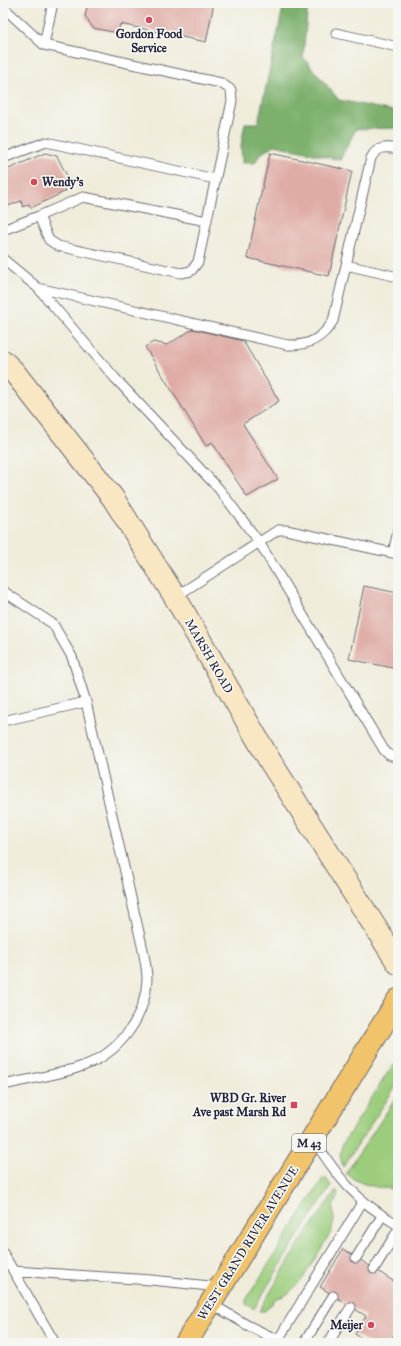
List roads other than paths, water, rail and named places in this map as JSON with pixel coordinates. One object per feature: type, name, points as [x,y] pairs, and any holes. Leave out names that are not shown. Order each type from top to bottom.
[{"type":"main road","name":"MARSH ROAD","points":[[3,361],[14,372],[113,498],[175,597],[270,761],[398,963]]},
{"type":"main road","name":"WEST GRAND RIVER AVENUE","points":[[186,1343],[214,1295],[398,1000]]},
{"type":"lane","points":[[44,44],[53,3]]},
{"type":"lane","points":[[3,7],[44,44],[226,86],[230,90],[232,101],[198,262],[191,271],[186,273],[55,245],[48,237],[39,216]]},
{"type":"lane","points":[[336,33],[398,47]]},
{"type":"lane","points":[[3,158],[46,142],[215,179]]},
{"type":"lane","points":[[38,288],[280,344],[296,346],[313,342],[328,329],[332,321],[371,158],[378,149],[383,147],[398,150]]},
{"type":"lane","points":[[3,230],[83,197],[206,221]]},
{"type":"lane","points":[[3,259],[38,288],[115,378],[219,489],[259,542],[384,750],[389,755],[398,758]]},
{"type":"lane","points":[[346,265],[398,277]]},
{"type":"lane","points":[[175,597],[259,542],[282,529],[396,554],[398,531]]},
{"type":"lane","points":[[3,591],[53,624],[72,657],[86,702],[146,968],[146,991],[137,1018],[129,1032],[105,1055],[78,1068],[3,1085]]},
{"type":"lane","points":[[3,721],[86,702]]},
{"type":"lane","points":[[313,1138],[339,1178],[363,1201],[382,1216],[398,1225]]},
{"type":"lane","points":[[14,1271],[151,1280],[214,1295],[281,1341],[363,1201]]},
{"type":"lane","points":[[356,1258],[382,1216]]},
{"type":"lane","points":[[374,1269],[398,1230]]},
{"type":"lane","points":[[3,1253],[55,1343]]},
{"type":"lane","points":[[304,1343],[333,1296]]},
{"type":"lane","points":[[328,1343],[351,1306]]},
{"type":"place","name":"Gordon Food Service","points":[[149,20]]},
{"type":"place","name":"Wendy's","points":[[34,182]]},
{"type":"place","name":"WBD Gr. River Ave past Marsh Rd","points":[[294,1105]]},
{"type":"place","name":"Meijer","points":[[371,1325]]}]
